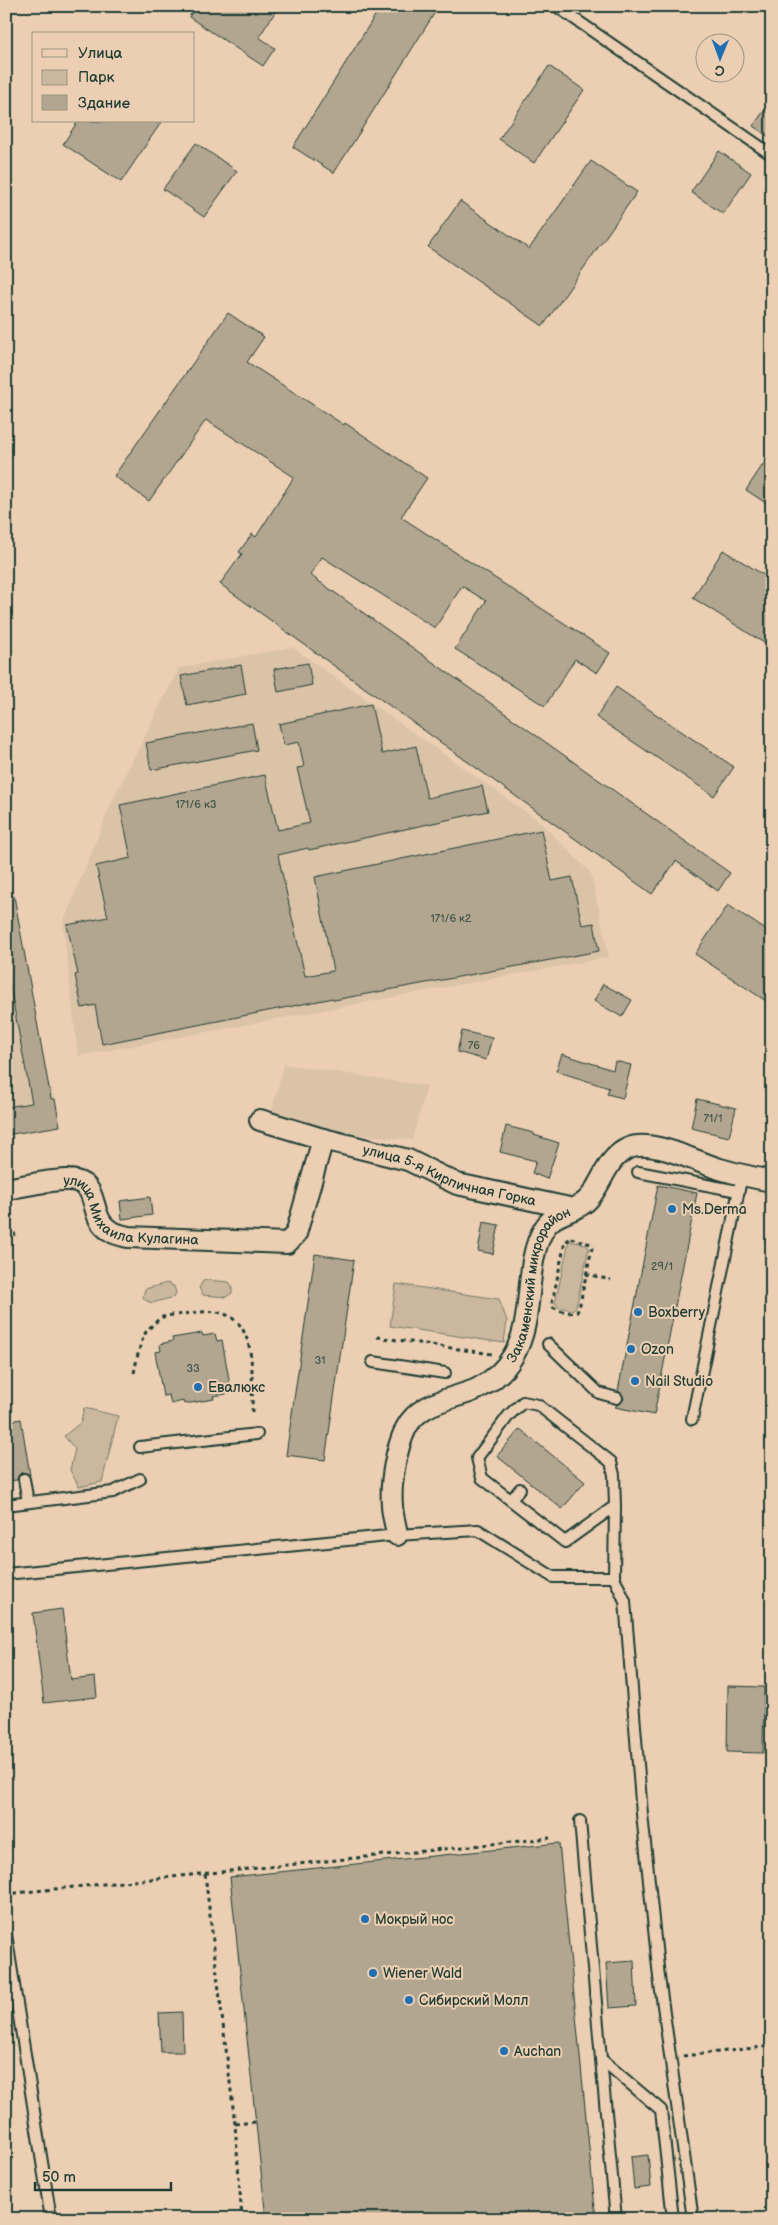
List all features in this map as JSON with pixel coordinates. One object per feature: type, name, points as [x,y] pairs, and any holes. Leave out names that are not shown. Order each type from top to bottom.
[{"type":"street","name":"улица 5-я Кирпичная Горка","points":[[260,1120],[323,1139],[408,1160],[457,1184],[574,1209]]},
{"type":"street","name":"улица Михаила Кулагина","points":[[6,1189],[68,1180],[81,1183],[89,1190],[102,1225],[114,1234],[128,1237],[287,1243],[296,1234],[323,1139]]},
{"type":"street","name":"Закаменский микрорайон","points":[[397,1535],[392,1505],[394,1477],[398,1449],[411,1418],[422,1410],[476,1389],[491,1381],[513,1357],[524,1329],[538,1241],[545,1226],[559,1214],[574,1209],[589,1198],[608,1165],[619,1154],[629,1148],[638,1146],[676,1154],[720,1169],[740,1183],[772,1181]]},
{"type":"lane","points":[[556,6],[772,155]]},
{"type":"lane","points":[[638,1172],[740,1183],[692,1419]]},
{"type":"lane","points":[[548,1344],[599,1393],[616,1398]]},
{"type":"lane","points":[[373,1362],[445,1373]]},
{"type":"lane","points":[[615,1506],[565,1542],[512,1499],[482,1478],[477,1458],[509,1415],[523,1402],[538,1405],[611,1462],[614,1476],[615,1506],[614,1577],[625,1600],[642,1814],[659,1977],[693,2219]]},
{"type":"lane","points":[[140,1447],[257,1434]]},
{"type":"lane","points":[[24,1479],[28,1502]]},
{"type":"lane","points":[[6,1505],[114,1492],[140,1479]]},
{"type":"lane","points":[[512,1499],[520,1489]]},
{"type":"lane","points":[[6,1574],[397,1535],[478,1530],[553,1577],[614,1577]]},
{"type":"lane","points":[[580,1821],[616,2219]]},
{"type":"lane","points":[[6,1934],[50,2219]]},
{"type":"lane","points":[[601,2060],[661,2110],[673,2219]]},
{"type":"path","points":[[6,1235],[16,1234]]},
{"type":"path","points":[[567,1239],[591,1244],[586,1274],[577,1312],[572,1313],[553,1308],[567,1239]]},
{"type":"path","points":[[586,1274],[611,1280]]},
{"type":"path","points":[[134,1373],[139,1346],[147,1331],[162,1317],[210,1310],[225,1313],[238,1322],[244,1333],[249,1350],[252,1374],[252,1412]]},
{"type":"path","points":[[377,1337],[486,1353]]},
{"type":"path","points":[[6,1894],[550,1838]]},
{"type":"path","points":[[205,1874],[235,2124],[242,2219]]},
{"type":"path","points":[[682,2056],[772,2046]]},
{"type":"path","points":[[235,2124],[256,2122]]},
{"type":"shaded area","points":[[292,647],[540,822],[591,873],[609,957],[78,1056],[63,923],[113,799],[179,668]]},
{"type":"shaded area","points":[[6,856],[47,1077],[55,1099],[60,1126],[6,1135]]},
{"type":"shaded area","points":[[284,1064],[427,1086],[412,1140],[333,1132],[271,1113]]},
{"type":"green space","points":[[569,1241],[586,1244],[589,1248],[576,1307],[572,1310],[558,1307],[555,1303]]},
{"type":"green space","points":[[203,1281],[229,1282],[232,1286],[232,1293],[226,1297],[203,1295],[199,1288]]},
{"type":"green space","points":[[167,1283],[174,1286],[176,1293],[174,1297],[152,1303],[145,1300],[143,1297],[145,1289]]},
{"type":"green space","points":[[396,1284],[499,1299],[507,1321],[504,1343],[390,1326]]},
{"type":"green space","points":[[84,1408],[118,1416],[102,1482],[79,1487],[70,1470],[75,1449],[64,1436],[81,1422]]},
{"type":"building","points":[[196,6],[279,6],[259,37],[275,48],[263,66],[189,17]]},
{"type":"building","points":[[381,6],[439,6],[334,173],[293,147]]},
{"type":"building","points":[[549,66],[584,90],[534,163],[499,139]]},
{"type":"building","points":[[772,100],[772,139],[753,126]]},
{"type":"building","points":[[77,122],[161,122],[121,182],[63,144]]},
{"type":"building","points":[[196,143],[237,171],[204,217],[163,189]]},
{"type":"building","points":[[719,151],[751,173],[723,214],[691,192]]},
{"type":"building","points":[[591,161],[637,192],[543,326],[428,247],[460,201],[529,249]]},
{"type":"building","points":[[228,313],[264,337],[247,362],[344,425],[345,423],[427,478],[401,517],[610,653],[597,673],[575,659],[545,706],[455,649],[486,601],[462,586],[435,628],[322,557],[310,575],[730,873],[718,891],[676,861],[652,894],[220,584],[242,554],[239,552],[252,534],[256,537],[294,477],[206,420],[149,501],[114,476]]},
{"type":"building","points":[[772,451],[772,507],[746,490]]},
{"type":"building","points":[[723,550],[772,580],[772,648],[693,598]]},
{"type":"building","points":[[308,663],[312,685],[278,692],[274,669]]},
{"type":"building","points":[[241,665],[246,694],[187,705],[181,676]]},
{"type":"building","points":[[616,687],[734,767],[714,796],[596,717]]},
{"type":"building","points":[[371,704],[382,754],[416,746],[427,798],[482,786],[488,811],[278,855],[305,976],[333,971],[315,877],[541,830],[552,881],[572,877],[582,925],[594,923],[599,951],[334,1000],[333,998],[102,1044],[95,1005],[82,1008],[75,975],[78,974],[67,925],[108,917],[96,866],[131,858],[120,805],[265,775],[278,830],[310,823],[297,768],[304,767],[299,742],[284,745],[279,724]]},
{"type":"building","points":[[252,723],[257,750],[151,770],[146,743]]},
{"type":"building","points":[[14,896],[51,1099],[55,1099],[60,1126],[6,1135],[6,1107],[32,1103],[6,965],[6,897]]},
{"type":"building","points":[[728,905],[772,934],[772,1005],[695,954]]},
{"type":"building","points":[[603,984],[632,1000],[622,1017],[594,1001]]},
{"type":"building","points":[[462,1031],[492,1038],[486,1060],[457,1052]]},
{"type":"building","points":[[562,1054],[613,1070],[615,1061],[631,1065],[623,1098],[607,1094],[609,1088],[556,1071]]},
{"type":"building","points":[[697,1099],[736,1108],[729,1137],[691,1128]]},
{"type":"building","points":[[506,1126],[534,1133],[534,1135],[559,1143],[547,1179],[532,1173],[536,1161],[500,1152]]},
{"type":"building","points":[[658,1185],[697,1193],[654,1415],[615,1407],[624,1399],[618,1391]]},
{"type":"building","points":[[150,1197],[152,1215],[122,1219],[120,1201]]},
{"type":"building","points":[[483,1222],[499,1225],[493,1254],[478,1251]]},
{"type":"building","points":[[315,1254],[354,1260],[325,1460],[286,1455]]},
{"type":"building","points":[[202,1333],[203,1336],[215,1334],[217,1341],[222,1340],[230,1385],[225,1385],[226,1394],[213,1396],[214,1399],[184,1404],[183,1401],[171,1404],[169,1395],[163,1396],[155,1352],[161,1351],[160,1344],[173,1341],[172,1338]]},
{"type":"building","points":[[21,1419],[30,1475],[22,1472],[17,1480],[6,1481],[6,1422]]},
{"type":"building","points":[[520,1429],[585,1482],[562,1509],[497,1456]]},
{"type":"building","points":[[62,1609],[71,1680],[95,1677],[97,1697],[44,1703],[33,1613]]},
{"type":"building","points":[[728,1686],[764,1687],[763,1753],[727,1752]]},
{"type":"building","name":"Сибирский Молл","points":[[559,1843],[596,2219],[266,2219],[230,1877]]},
{"type":"building","points":[[634,1961],[636,2006],[609,2008],[606,1963]]},
{"type":"building","points":[[182,2012],[183,2052],[161,2052],[159,2013]]},
{"type":"building","points":[[648,2155],[651,2187],[634,2189],[631,2157]]},
{"type":"place","name":"Ms.Derma","points":[[672,1209]]},
{"type":"place","name":"Boxberry","points":[[638,1312]]},
{"type":"place","name":"Ozon","points":[[631,1349]]},
{"type":"place","name":"Nail Studio","points":[[635,1381]]},
{"type":"place","name":"Евалюкс","points":[[198,1387]]},
{"type":"place","name":"Мокрый нос","points":[[365,1919]]},
{"type":"place","name":"Wiener Wald","points":[[373,1973]]},
{"type":"place","name":"Сибирский Молл","points":[[409,2000]]},
{"type":"place","name":"Auchan","points":[[504,2051]]}]
